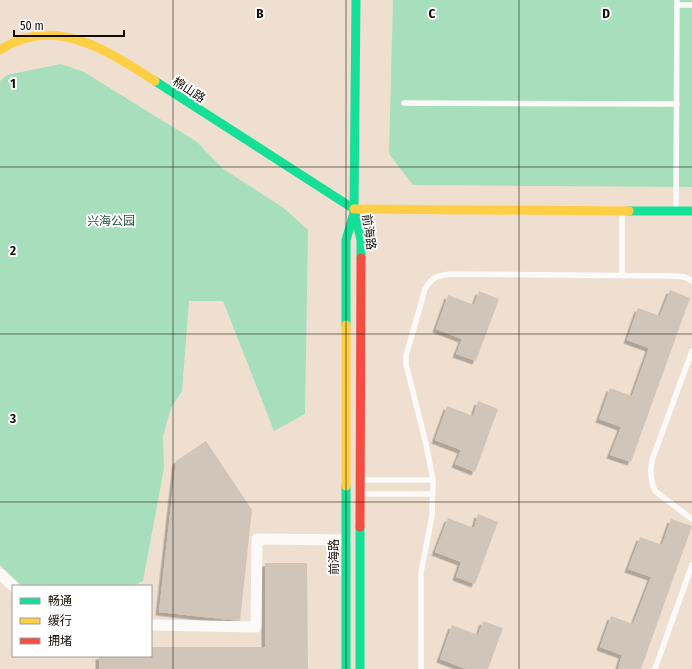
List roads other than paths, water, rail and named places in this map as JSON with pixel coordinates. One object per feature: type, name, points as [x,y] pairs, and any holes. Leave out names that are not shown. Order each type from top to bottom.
[{"type":"street","points":[[356,0],[354,209],[692,211]]},
{"type":"street","name":"棉山路","points":[[0,50],[9,43],[27,36],[49,34],[72,38],[92,45],[147,77],[354,209]]},
{"type":"street","name":"前海路","points":[[354,209],[361,240],[360,669]]},
{"type":"street","name":"前海路","points":[[346,669],[346,240],[354,209]]},
{"type":"street","points":[[152,626],[256,627],[257,539],[346,540]]},
{"type":"street","points":[[0,574],[12,585]]},
{"type":"lane","points":[[676,211],[677,2],[692,5]]},
{"type":"lane","points":[[404,103],[677,104]]},
{"type":"lane","points":[[622,211],[622,275]]},
{"type":"lane","points":[[421,669],[421,572],[432,516],[433,480],[426,444],[406,364],[406,356],[425,289],[429,282],[439,275],[450,274],[674,276],[685,277],[692,280]]},
{"type":"lane","points":[[692,351],[652,460],[650,472],[655,491],[692,519]]},
{"type":"lane","points":[[360,480],[433,480]]},
{"type":"lane","points":[[360,494],[433,494]]},
{"type":"lane","points":[[655,669],[692,565]]},
{"type":"park label","name":"兴海公园","points":[[111,221]]}]
